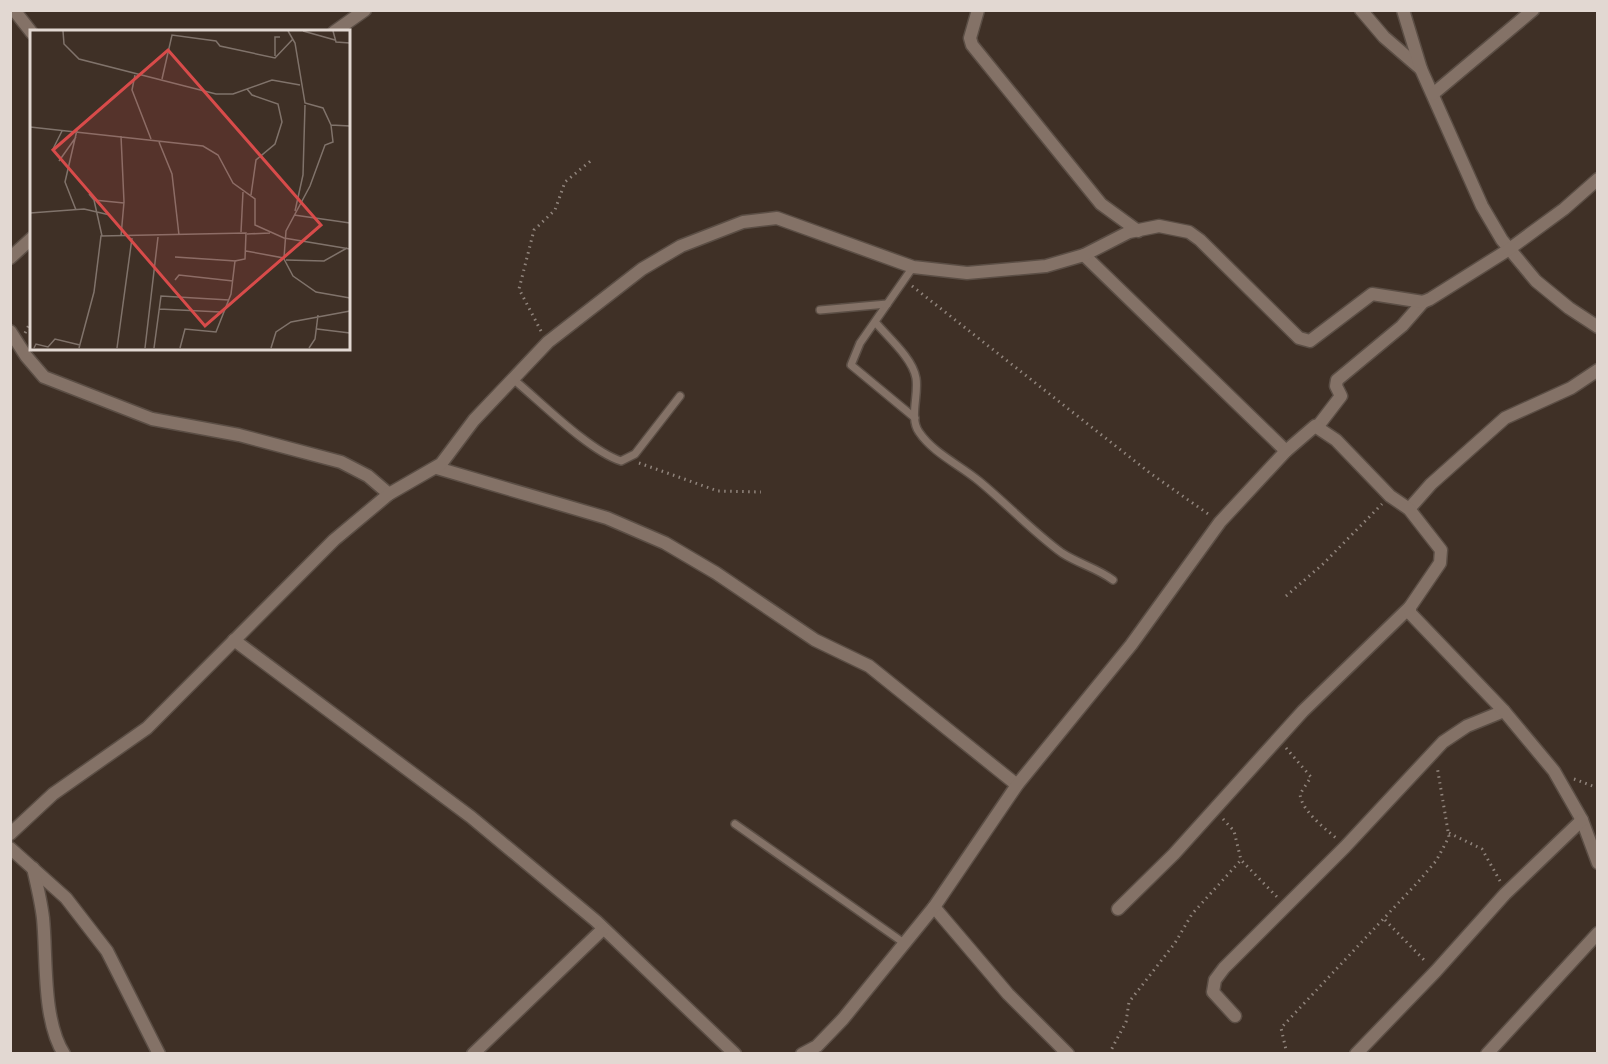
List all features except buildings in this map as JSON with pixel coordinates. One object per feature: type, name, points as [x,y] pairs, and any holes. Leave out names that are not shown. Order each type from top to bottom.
[{"type":"street","points":[[14,10],[30,30]]},
{"type":"street","points":[[337,30],[364,10]]},
{"type":"street","points":[[978,10],[970,38],[972,45],[1101,204],[1138,231]]},
{"type":"street","points":[[1361,10],[1384,37],[1421,69]]},
{"type":"street","points":[[1403,10],[1421,69],[1482,206],[1508,250],[1554,297],[1598,327]]},
{"type":"street","points":[[1433,94],[1533,10]]},
{"type":"street","points":[[802,1053],[820,1050],[934,907],[1017,785],[1131,645],[1220,522],[1286,451],[1313,427],[1318,426],[1341,396],[1336,386],[1338,380],[1402,326],[1423,302],[1508,250],[1564,209],[1598,179]]},
{"type":"street","points":[[10,834],[53,794],[147,728],[334,540],[389,495],[417,476],[437,468],[474,420],[548,342],[662,256],[714,233],[755,219],[777,218],[913,267],[967,273],[1027,270],[1084,255],[1138,231],[1159,226],[1189,232],[1219,257],[1303,340],[1310,341],[1321,335],[1372,294],[1423,302]]},
{"type":"street","points":[[10,258],[30,240]]},
{"type":"street","points":[[1084,255],[1286,451]]},
{"type":"street","points":[[10,331],[26,356],[44,377],[152,419],[239,435],[341,462],[368,476],[389,495]]},
{"type":"street","points":[[1409,509],[1431,484],[1500,422],[1571,388],[1598,370]]},
{"type":"street","points":[[1118,909],[1174,854],[1277,738],[1410,608],[1442,558],[1441,550],[1409,509],[1390,496],[1336,440],[1318,426]]},
{"type":"street","points":[[437,468],[598,515],[665,543],[716,573],[815,640],[869,666],[1017,785]]},
{"type":"street","points":[[1410,608],[1413,618],[1504,711],[1554,771],[1582,820],[1598,863]]},
{"type":"street","points":[[234,640],[471,817],[603,929],[735,1053]]},
{"type":"street","points":[[1235,1016],[1213,992],[1215,980],[1285,905],[1345,847],[1453,734],[1504,711]]},
{"type":"street","points":[[1356,1053],[1436,971],[1505,894],[1582,820]]},
{"type":"street","points":[[10,848],[66,898],[107,951],[159,1053]]},
{"type":"street","points":[[32,867],[42,908],[49,1004],[56,1037],[64,1053]]},
{"type":"street","points":[[934,907],[1008,994],[1068,1053]]},
{"type":"street","points":[[473,1053],[603,929]]},
{"type":"street","points":[[1487,1053],[1598,933]]},
{"type":"lane","points":[[913,267],[903,278],[861,343],[852,359],[852,368],[915,418]]},
{"type":"lane","points":[[820,310],[887,304]]},
{"type":"lane","points":[[876,323],[912,367],[916,378],[915,418],[919,434],[978,481],[1029,528],[1074,561],[1089,569],[1100,571],[1113,580]]},
{"type":"lane","points":[[513,379],[612,458],[621,461],[629,459],[680,396]]},
{"type":"lane","points":[[735,824],[904,943]]},
{"type":"path","points":[[548,342],[526,307],[519,289],[530,240],[540,223],[555,210],[559,191],[565,182],[593,159]]},
{"type":"path","points":[[903,278],[1150,473],[1220,522]]},
{"type":"path","points":[[629,459],[718,491],[761,492]]},
{"type":"path","points":[[1286,596],[1323,564],[1390,496]]},
{"type":"path","points":[[1277,738],[1311,777],[1300,794],[1300,799],[1319,822],[1345,847]]},
{"type":"path","points":[[1287,1053],[1281,1028],[1385,920],[1436,861],[1449,833],[1435,752]]},
{"type":"path","points":[[1220,802],[1218,813],[1234,831],[1241,860],[1285,905]]},
{"type":"path","points":[[1449,833],[1482,849],[1496,871],[1505,894]]},
{"type":"path","points":[[1109,1053],[1126,1022],[1129,1002],[1175,943],[1192,914],[1241,860]]},
{"type":"path","points":[[1385,920],[1436,971]]}]
